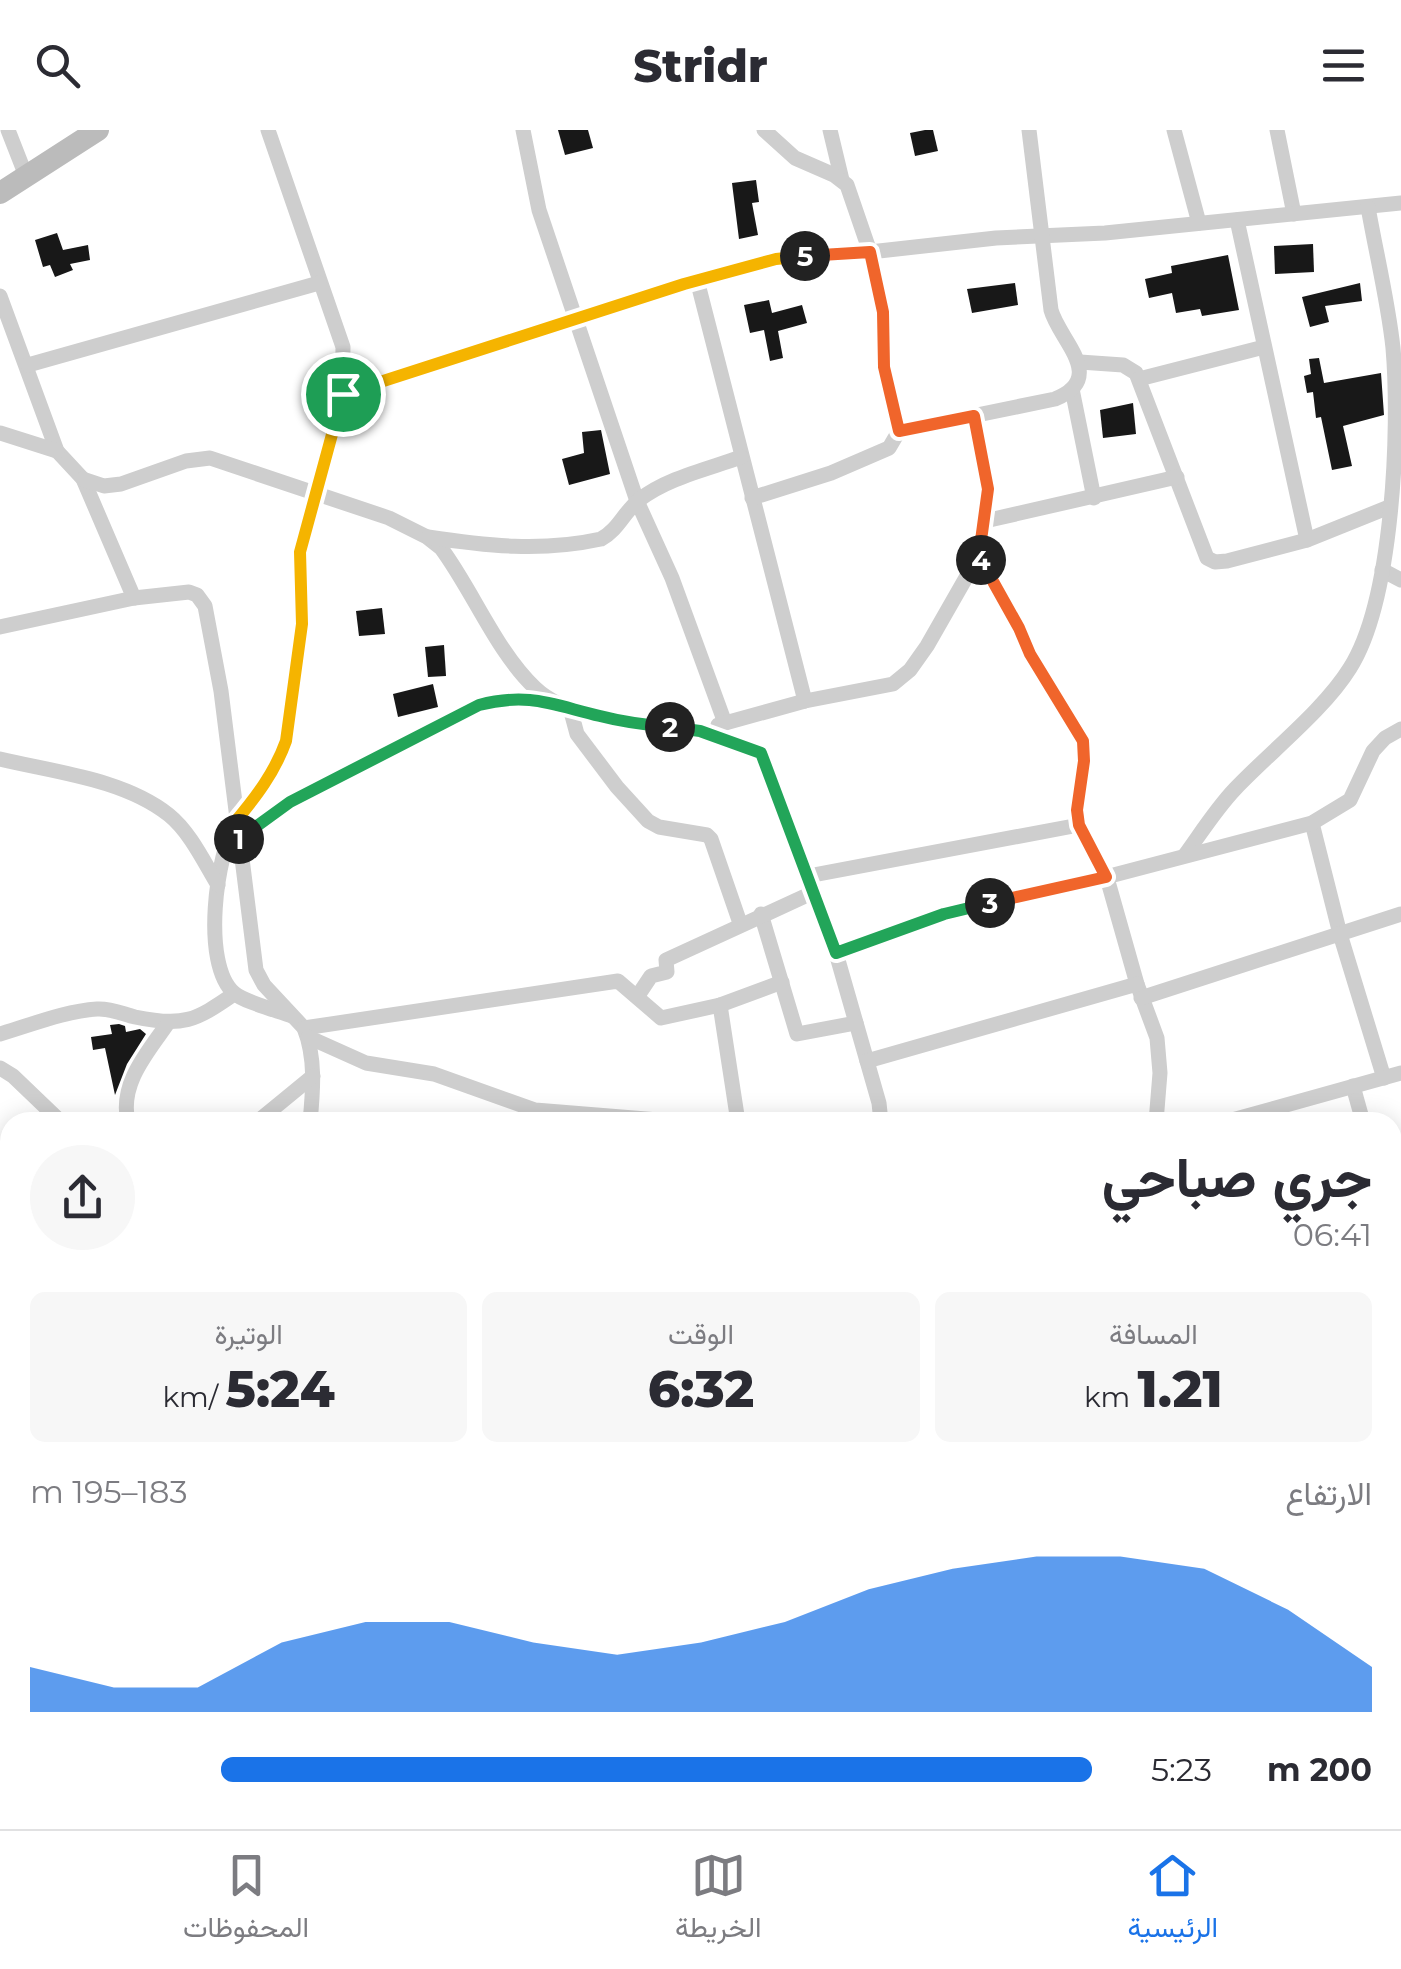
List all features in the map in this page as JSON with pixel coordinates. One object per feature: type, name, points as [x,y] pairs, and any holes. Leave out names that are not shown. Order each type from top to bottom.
[{"type":"street","points":[[8,130],[26,176]]},
{"type":"street","points":[[0,193],[98,130]]},
{"type":"street","points":[[524,130],[538,210],[638,501],[672,578],[725,723]]},
{"type":"street","points":[[764,130],[794,158],[842,180]]},
{"type":"street","points":[[752,498],[831,473],[889,448],[899,431],[884,367],[883,312],[870,252],[842,180],[830,130]]},
{"type":"street","points":[[1029,130],[1053,320],[1080,362],[1072,388],[1094,498]]},
{"type":"street","points":[[1174,130],[1198,223]]},
{"type":"street","points":[[1278,130],[1294,214]]},
{"type":"street","points":[[271,131],[342,339],[343,394],[300,552],[302,624],[286,741],[258,795],[235,822],[218,885],[215,944],[222,973],[234,994],[366,1064],[434,1074],[535,1110],[560,1112]]},
{"type":"street","points":[[343,394],[697,280],[785,257],[1401,203]]},
{"type":"street","points":[[1185,855],[1223,802],[1334,690],[1370,627],[1382,570],[1394,423],[1392,344],[1368,206]]},
{"type":"street","points":[[1238,220],[1307,540]]},
{"type":"street","points":[[697,280],[805,701]]},
{"type":"street","points":[[28,364],[320,283]]},
{"type":"street","points":[[0,296],[57,451],[83,478],[134,598]]},
{"type":"street","points":[[1139,379],[1264,347]]},
{"type":"street","points":[[1080,362],[1124,365],[1139,379],[1207,558],[1227,561],[1307,540],[1389,508]]},
{"type":"street","points":[[899,431],[1055,399],[1072,388]]},
{"type":"street","points":[[700,731],[805,701],[878,688],[900,679],[928,646],[979,555],[988,489],[974,416]]},
{"type":"street","points":[[0,433],[57,451]]},
{"type":"street","points":[[83,478],[104,486],[121,484],[186,460],[210,458],[389,518],[428,536],[494,548],[583,543],[612,534],[638,501],[656,489],[741,457]]},
{"type":"street","points":[[985,521],[1177,477]]},
{"type":"street","points":[[428,536],[457,569],[527,680],[553,702]]},
{"type":"street","points":[[979,555],[1030,654],[1083,741],[1079,825],[1106,877],[1139,990],[1158,1038],[1157,1112]]},
{"type":"street","points":[[1382,570],[1401,580]]},
{"type":"street","points":[[0,627],[134,598],[188,592],[205,606],[221,691],[256,970],[264,985],[302,1027],[313,1076],[312,1112]]},
{"type":"street","points":[[238,840],[290,802],[461,712],[504,698],[553,702],[632,723],[700,731],[761,753],[836,953],[880,1112]]},
{"type":"street","points":[[570,708],[577,734],[648,821],[711,839],[740,924]]},
{"type":"street","points":[[836,953],[944,914],[1312,823],[1350,800],[1373,751],[1401,729]]},
{"type":"street","points":[[0,759],[139,796],[171,816],[218,885]]},
{"type":"street","points":[[1312,823],[1340,934],[1384,1078]]},
{"type":"street","points":[[808,876],[1079,825]]},
{"type":"street","points":[[637,997],[651,976],[667,972],[666,960],[814,892]]},
{"type":"street","points":[[761,914],[796,1034],[856,1023]]},
{"type":"street","points":[[867,1060],[1139,990],[1401,914]]},
{"type":"street","points":[[302,1027],[618,981],[662,1018],[720,1004],[782,982]]},
{"type":"street","points":[[0,1034],[103,1008],[168,1023],[199,1019],[234,994]]},
{"type":"street","points":[[720,1004],[736,1112]]},
{"type":"street","points":[[125,1112],[135,1070],[168,1023]]},
{"type":"street","points":[[0,1068],[51,1112]]},
{"type":"street","points":[[1261,1112],[1401,1073]]},
{"type":"street","points":[[269,1112],[313,1076]]},
{"type":"street","points":[[1354,1086],[1360,1112]]},
{"type":"building","points":[[558,130],[588,130],[593,148],[565,155]]},
{"type":"building","points":[[933,130],[938,151],[915,156],[910,133]]},
{"type":"building","points":[[756,180],[759,202],[752,203],[758,235],[739,239],[732,183]]},
{"type":"building","points":[[57,233],[63,250],[88,245],[90,260],[70,264],[73,270],[55,277],[50,265],[43,267],[35,240]]},
{"type":"building","points":[[1313,244],[1314,272],[1275,274],[1274,246]]},
{"type":"building","points":[[1228,255],[1239,310],[1202,316],[1200,309],[1176,313],[1172,293],[1149,298],[1145,279],[1172,273],[1171,266]]},
{"type":"building","points":[[1015,283],[1018,305],[972,313],[967,289]]},
{"type":"building","points":[[1360,283],[1362,301],[1325,306],[1329,322],[1310,327],[1302,297]]},
{"type":"building","points":[[769,300],[772,313],[802,305],[807,323],[778,331],[783,358],[770,361],[764,330],[750,333],[744,305]]},
{"type":"building","points":[[1319,358],[1324,383],[1381,373],[1384,415],[1343,426],[1352,466],[1332,470],[1321,417],[1316,418],[1313,392],[1307,393],[1304,376],[1311,374],[1309,359]]},
{"type":"building","points":[[1133,403],[1136,434],[1103,438],[1100,410]]},
{"type":"building","points":[[601,430],[610,474],[569,485],[562,459],[584,453],[582,432]]},
{"type":"building","points":[[382,608],[385,634],[359,636],[356,611]]},
{"type":"building","points":[[444,645],[446,676],[428,677],[425,647]]},
{"type":"building","points":[[433,684],[438,707],[398,717],[393,694]]},
{"type":"building","points":[[110,1025],[125,1026],[126,1032],[140,1029],[146,1034],[127,1064],[115,1095],[105,1048],[93,1050],[91,1037],[112,1034]]},
{"type":"route","points":[[870,252],[885,325],[884,367],[899,431],[974,416],[988,489],[979,555],[1030,654],[1083,741],[1079,825],[1106,877],[944,914],[836,953],[761,753],[700,731],[632,723],[553,702],[504,698],[461,712],[330,779],[238,840],[235,822],[258,795],[286,741],[302,624],[300,552],[343,394],[684,284],[785,257],[870,252]]}]
